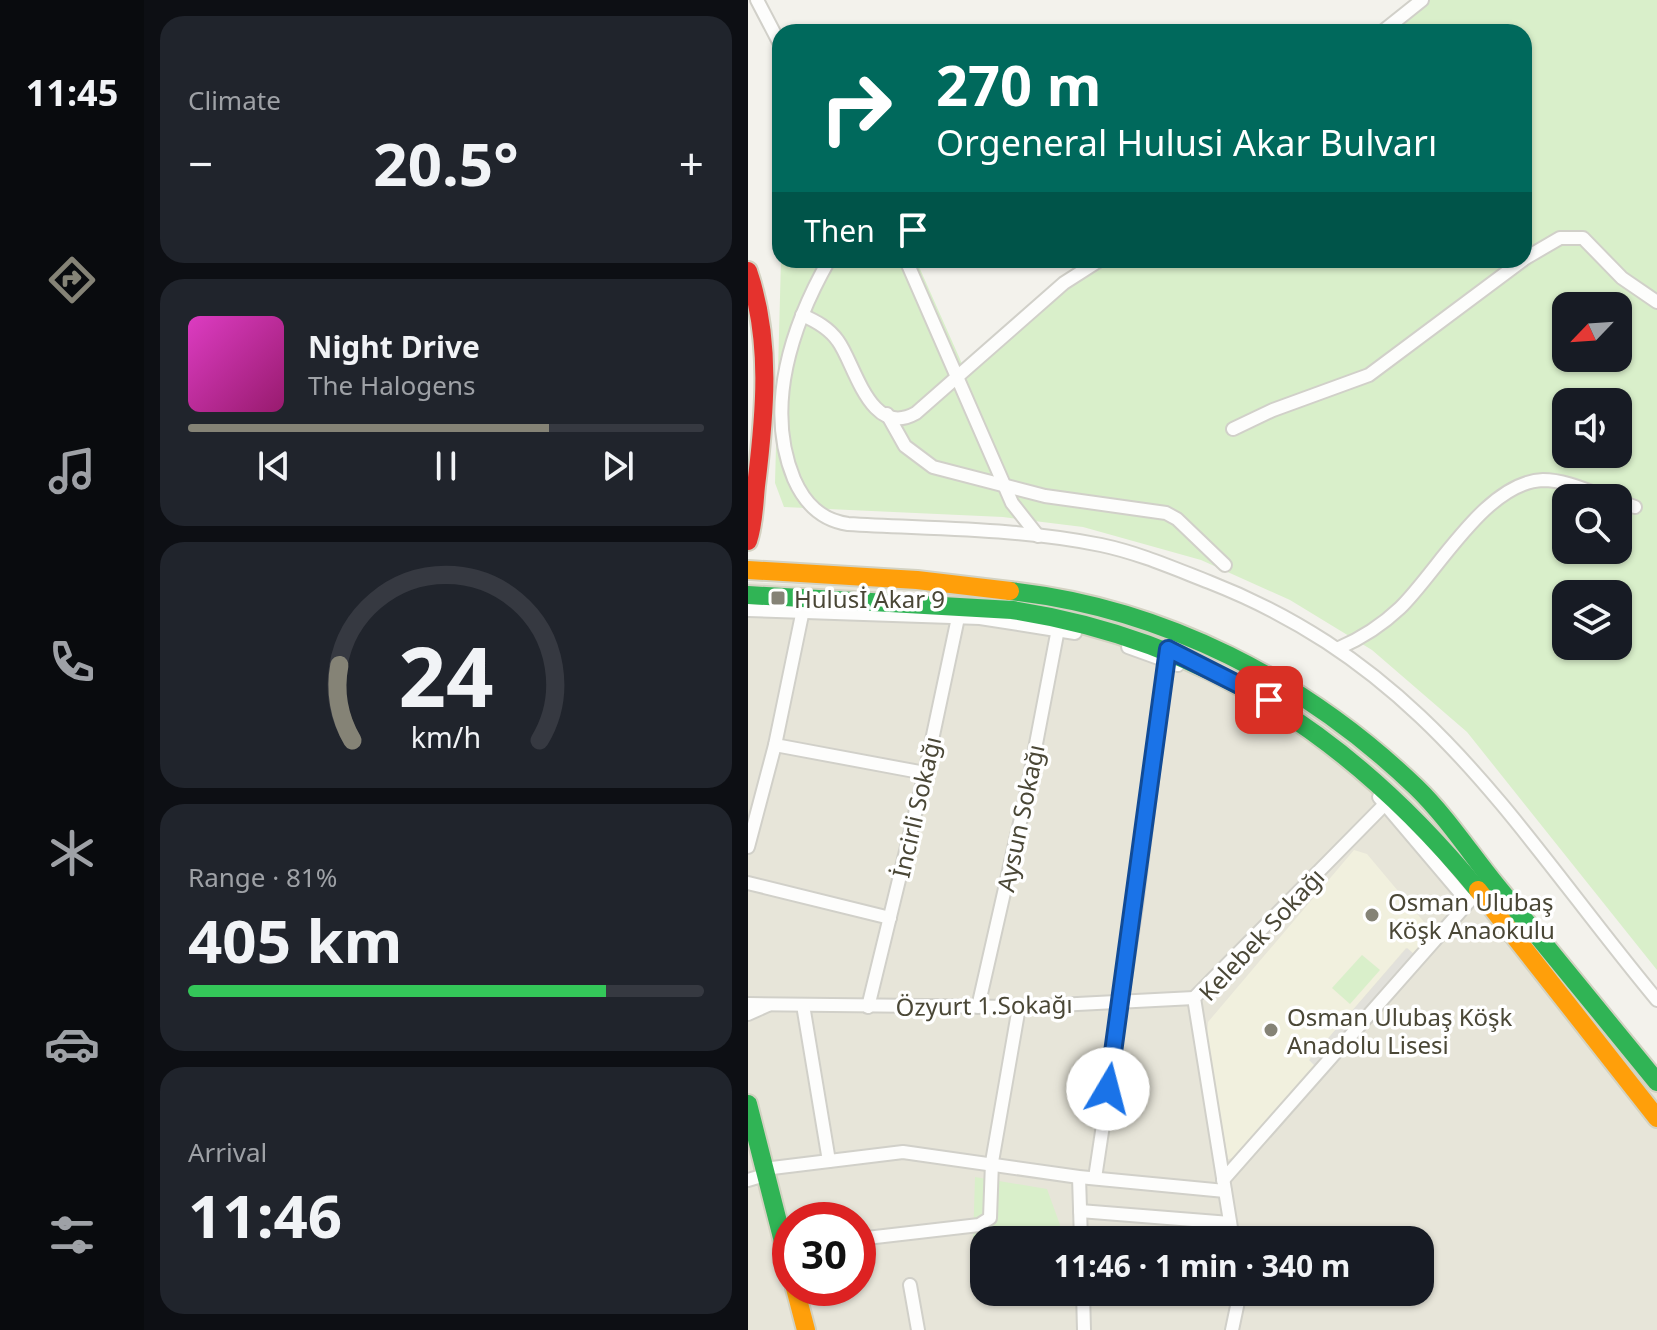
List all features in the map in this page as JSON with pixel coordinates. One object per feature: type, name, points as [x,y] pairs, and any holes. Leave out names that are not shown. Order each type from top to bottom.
[{"type":"main road","points":[[748,271],[758,301],[764,368],[757,475],[748,541]]},
{"type":"main road","points":[[748,570],[917,580],[1066,597],[1179,631],[1265,672],[1347,726],[1418,789],[1520,910],[1657,1082]]},
{"type":"main road","points":[[748,595],[804,606],[1060,618],[1232,679],[1293,714],[1339,747],[1389,800],[1657,1118]]},
{"type":"main road","points":[[748,1104],[759,1175],[772,1208]]},
{"type":"main road","points":[[800,1306],[806,1330]]},
{"type":"street","points":[[757,0],[772,29]]},
{"type":"street","points":[[1392,24],[1422,0]]},
{"type":"street","points":[[1532,255],[1560,238],[1583,238],[1622,278],[1657,302]]},
{"type":"street","points":[[825,268],[802,315],[788,362],[781,419],[791,470],[803,497],[814,510],[830,520],[848,524],[1038,536],[1103,545],[1165,563],[1264,605],[1339,648],[1411,705],[1477,774],[1657,1000]]},
{"type":"street","points":[[909,268],[1005,487],[1018,513],[1038,536]]},
{"type":"street","points":[[887,414],[911,416],[1064,283],[1087,268]]},
{"type":"street","points":[[1233,429],[1273,410],[1369,375],[1513,268]]},
{"type":"street","points":[[802,315],[833,335],[862,392],[887,414],[905,446],[924,462],[1005,487],[1055,498],[1166,513],[1177,519],[1225,565]]},
{"type":"street","points":[[1339,648],[1373,631],[1399,608],[1472,524],[1513,489],[1548,480],[1561,484]]},
{"type":"street","points":[[748,610],[804,606],[775,745],[748,847]]},
{"type":"street","points":[[959,612],[1058,629],[1168,655],[1095,1178]]},
{"type":"street","name":"İncirli Sokağı","points":[[868,1007],[925,773],[959,612]]},
{"type":"street","name":"Aysun Sokağı","points":[[978,1007],[1026,796],[1058,629]]},
{"type":"street","points":[[775,745],[925,773]]},
{"type":"street","name":"Kelebek Sokağı","points":[[1231,1226],[1194,998],[1389,800]]},
{"type":"street","points":[[748,883],[890,918]]},
{"type":"street","points":[[759,1175],[829,1161],[903,1152],[992,1162],[1079,1177],[1224,1186],[1473,897]]},
{"type":"street","points":[[748,990],[769,1002]]},
{"type":"street","name":"Özyurt 1.Sokağı","points":[[748,1004],[1019,1007],[1194,998]]},
{"type":"street","points":[[748,1014],[769,1002]]},
{"type":"street","points":[[803,1005],[829,1161]]},
{"type":"street","points":[[876,1237],[983,1224],[992,1214],[992,1162],[1019,1007]]},
{"type":"street","points":[[1079,1177],[1081,1226]]},
{"type":"street","points":[[1080,1211],[1230,1223]]},
{"type":"street","points":[[910,1285],[918,1330]]},
{"type":"street","points":[[1083,1306],[1084,1330]]},
{"type":"street","points":[[1232,1330],[1237,1306]]},
{"type":"shaded area","points":[[748,582],[985,593],[1114,615],[1232,660],[1388,766],[1657,1088],[1657,1330],[748,1330]]},
{"type":"shaded area","name":"Osman Ulubaş Köşk Anadolu Lisesi","points":[[1354,850],[1367,854],[1429,928],[1426,943],[1415,955],[1406,948],[1310,1060],[1316,1067],[1239,1157],[1228,1159],[1207,1039],[1208,1022]]},
{"type":"shaded area","points":[[1407,948],[1415,955],[1316,1067],[1309,1060]]},
{"type":"green space","points":[[1416,0],[1657,0],[1657,970],[1467,732],[1372,650],[1290,600],[1201,560],[1083,527],[1003,517],[784,507],[775,483],[781,268],[920,268],[963,366],[1081,268],[1532,268],[1532,24],[1386,24]]},
{"type":"green space","points":[[1362,955],[1380,970],[1350,1004],[1332,988]]},
{"type":"green space","points":[[975,1177],[1047,1189],[1060,1226],[973,1226]]},
{"type":"traffic: fast","points":[[1010,591],[1067,600],[1177,632],[1279,682],[1327,714],[1373,749],[1427,798],[1657,1082]]},
{"type":"traffic: fast","points":[[748,595],[1012,610],[1083,624],[1150,645],[1212,672],[1272,705],[1327,743],[1380,787],[1430,836],[1478,890]]},
{"type":"traffic: fast","points":[[748,1104],[773,1202]]},
{"type":"traffic: slow","points":[[748,570],[917,580],[1010,591]]},
{"type":"traffic: slow","points":[[1478,890],[1657,1118]]},
{"type":"traffic: slow","points":[[800,1306],[806,1330]]},
{"type":"traffic: jam","points":[[748,271],[761,324],[764,378],[753,521],[748,541]]},
{"type":"place","name":"Hulusİ Akar 9","points":[[778,598]]},
{"type":"place","name":"Osman Ulubaş Köşk Anaokulu","points":[[1372,915]]},
{"type":"place","name":"Osman Ulubaş Köşk Anadolu Lisesi","points":[[1271,1030]]},
{"type":"route","points":[[1108,1089],[1136,906],[1168,649],[1269,700]]}]
